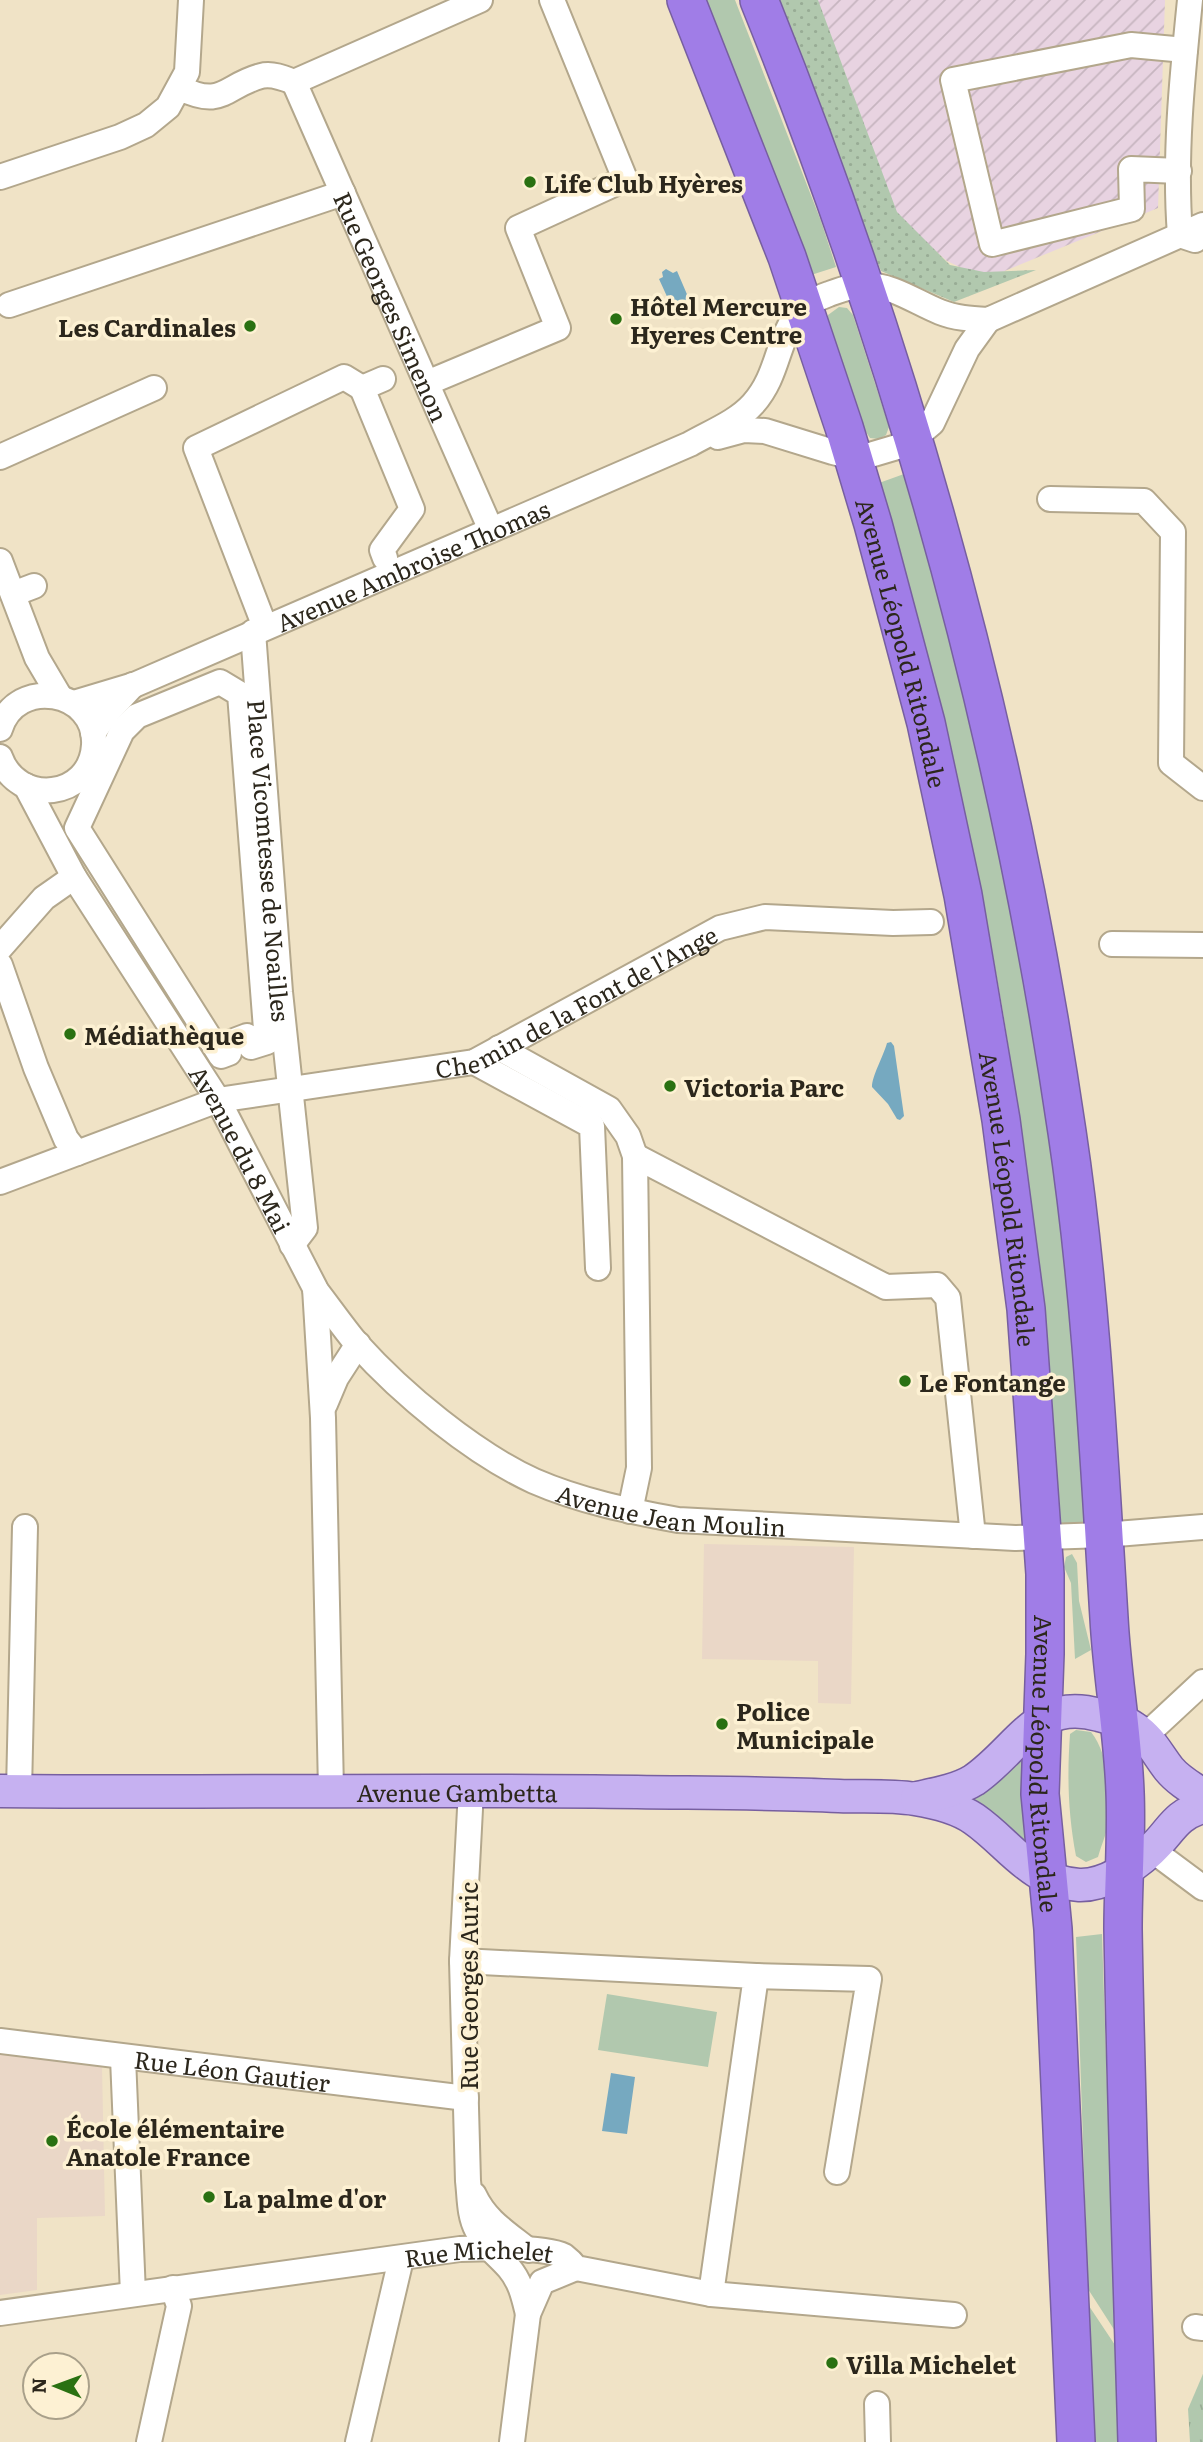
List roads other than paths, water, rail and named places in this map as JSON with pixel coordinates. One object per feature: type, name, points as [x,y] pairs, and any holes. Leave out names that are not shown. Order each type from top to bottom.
[{"type":"highway","name":"Avenue Léopold Ritondale","points":[[687,0],[804,305],[853,457],[926,723],[963,895],[1001,1120],[1026,1309],[1042,1537],[1045,1628],[1040,1794],[1049,1877],[1076,2442]]},
{"type":"highway","points":[[759,0],[796,91],[863,285],[913,439],[957,588],[988,715],[1041,973],[1068,1136],[1088,1310],[1109,1623],[1129,1738],[1126,1796],[1138,1859],[1123,1930],[1137,2442]]},
{"type":"main road","points":[[1042,1718],[1060,1712],[1091,1713],[1129,1738],[1203,1795]]},
{"type":"main road","name":"Avenue Gambetta","points":[[914,1799],[970,1782],[993,1766],[1042,1718]]},
{"type":"main road","name":"Avenue Gambetta","points":[[10,1791],[471,1790],[786,1794],[914,1799],[951,1808],[972,1818],[1013,1856],[1049,1877],[1081,1885],[1106,1880],[1138,1859]]},
{"type":"main road","points":[[1138,1859],[1185,1813],[1203,1807]]},
{"type":"street","points":[[0,177],[120,137],[146,124],[168,107],[187,72],[191,0]]},
{"type":"street","points":[[180,88],[197,96],[218,97],[263,75],[280,76],[293,82],[480,0]]},
{"type":"street","points":[[427,383],[558,328],[518,228],[625,179],[552,0]]},
{"type":"street","points":[[1189,0],[1180,94],[1179,171],[1191,239]]},
{"type":"street","points":[[1179,171],[1131,169],[1132,209],[992,244],[953,80],[1131,44],[1185,50]]},
{"type":"street","name":"Rue Georges Simenon","points":[[293,82],[491,530]]},
{"type":"street","points":[[9,305],[343,193]]},
{"type":"street","points":[[804,305],[819,297],[863,285],[881,286],[943,313],[988,320],[1191,239],[1203,225]]},
{"type":"street","name":"Avenue Ambroise Thomas","points":[[26,699],[37,695],[67,700],[134,685],[690,444],[741,415],[755,403],[770,378],[794,316],[804,305]]},
{"type":"street","name":"Avenue Ambroise Thomas","points":[[690,444],[744,430],[765,430],[853,457],[870,455],[913,439],[932,423],[967,349],[988,320]]},
{"type":"street","name":"Place Vicomtesse de Noailles","points":[[292,1245],[305,1228],[289,1089],[259,630],[201,446],[344,377],[387,377],[412,509],[382,551],[385,558]]},
{"type":"street","points":[[0,457],[154,388]]},
{"type":"street","points":[[1049,499],[1144,501],[1173,532],[1171,763],[1203,788]]},
{"type":"street","points":[[0,561],[24,590],[37,658],[67,700],[89,721],[94,746],[85,770],[65,787],[38,790],[8,771]]},
{"type":"street","points":[[0,729],[8,713],[26,699],[37,658]]},
{"type":"street","name":"Place Vicomtesse de Noailles","points":[[220,682],[240,694],[267,1042],[251,1047],[247,1036],[226,1044],[229,1053],[221,1056],[77,828],[122,731],[137,716],[220,682]]},
{"type":"street","name":"Avenue Ambroise Thomas","points":[[93,733],[107,713],[134,685]]},
{"type":"street","name":"Avenue du 8 Mai","points":[[8,771],[50,831],[74,877],[218,1100],[315,1288],[323,1418],[331,1790]]},
{"type":"street","points":[[50,831],[65,787]]},
{"type":"street","points":[[0,948],[44,898],[74,877]]},
{"type":"street","name":"Chemin de la Font de l'Ange","points":[[0,1182],[218,1100],[474,1062],[720,928],[765,917],[893,923],[931,922]]},
{"type":"street","points":[[1112,944],[1203,945]]},
{"type":"street","points":[[0,965],[36,1068],[66,1139],[77,1153]]},
{"type":"street","points":[[499,1048],[609,1109],[628,1136],[635,1156],[639,1468],[630,1511]]},
{"type":"street","points":[[474,1062],[592,1126],[598,1268]]},
{"type":"street","points":[[635,1156],[886,1287],[937,1285],[943,1290],[948,1298],[973,1536]]},
{"type":"street","name":"Avenue Jean Moulin","points":[[315,1288],[356,1342],[406,1392],[498,1461],[565,1493],[630,1511],[678,1520],[973,1536],[1104,1535]]},
{"type":"street","points":[[319,1361],[328,1348],[337,1342],[343,1339],[356,1342]]},
{"type":"street","name":"Avenue du 8 Mai","points":[[323,1418],[330,1389],[356,1342]]},
{"type":"street","points":[[10,1791],[25,1527]]},
{"type":"street","points":[[1104,1535],[1203,1527]]},
{"type":"street","points":[[1129,1738],[1203,1682]]},
{"type":"street","name":"Rue Georges Auric","points":[[471,1790],[462,1961],[471,2217],[478,2233],[508,2266],[520,2284],[528,2315]]},
{"type":"street","points":[[1138,1859],[1203,1888]]},
{"type":"street","points":[[462,1961],[869,1979],[838,2172]]},
{"type":"street","points":[[711,2294],[756,1976]]},
{"type":"street","name":"Rue Léon Gautier","points":[[0,2041],[466,2098]]},
{"type":"street","points":[[123,2057],[132,2294]]},
{"type":"street","name":"Rue Georges Auric","points":[[468,2181],[480,2209],[501,2231],[528,2249]]},
{"type":"street","name":"Rue Michelet","points":[[0,2313],[460,2249],[489,2248],[528,2249],[564,2256],[576,2268],[711,2294],[954,2315]]},
{"type":"street","points":[[528,2249],[542,2282]]},
{"type":"street","points":[[358,2442],[401,2259]]},
{"type":"street","points":[[512,2442],[528,2315],[542,2282],[576,2268]]},
{"type":"street","points":[[149,2442],[179,2306],[173,2288]]},
{"type":"street","points":[[877,2404],[878,2442]]},
{"type":"water","points":[[666,269],[673,273],[677,271],[692,306],[675,314],[659,279],[663,277],[662,272]]},
{"type":"water","points":[[891,1042],[894,1046],[904,1116],[900,1120],[872,1087],[887,1043]]},
{"type":"water","points":[[611,2073],[635,2077],[627,2134],[602,2131]]},
{"type":"place","name":"Life Club Hyères","points":[[530,182]]},
{"type":"place","name":"Hôtel Mercure Hyeres Centre","points":[[616,319]]},
{"type":"place","name":"Les Cardinales","points":[[250,326]]},
{"type":"place","name":"Médiathèque","points":[[70,1034]]},
{"type":"place","name":"Victoria Parc","points":[[670,1086]]},
{"type":"place","name":"Le Fontange","points":[[905,1381]]},
{"type":"place","name":"Police Municipale","points":[[722,1724]]},
{"type":"place","name":"École élémentaire Anatole France","points":[[52,2141]]},
{"type":"place","name":"La palme d'or","points":[[209,2197]]},
{"type":"place","name":"Villa Michelet","points":[[832,2363]]}]
